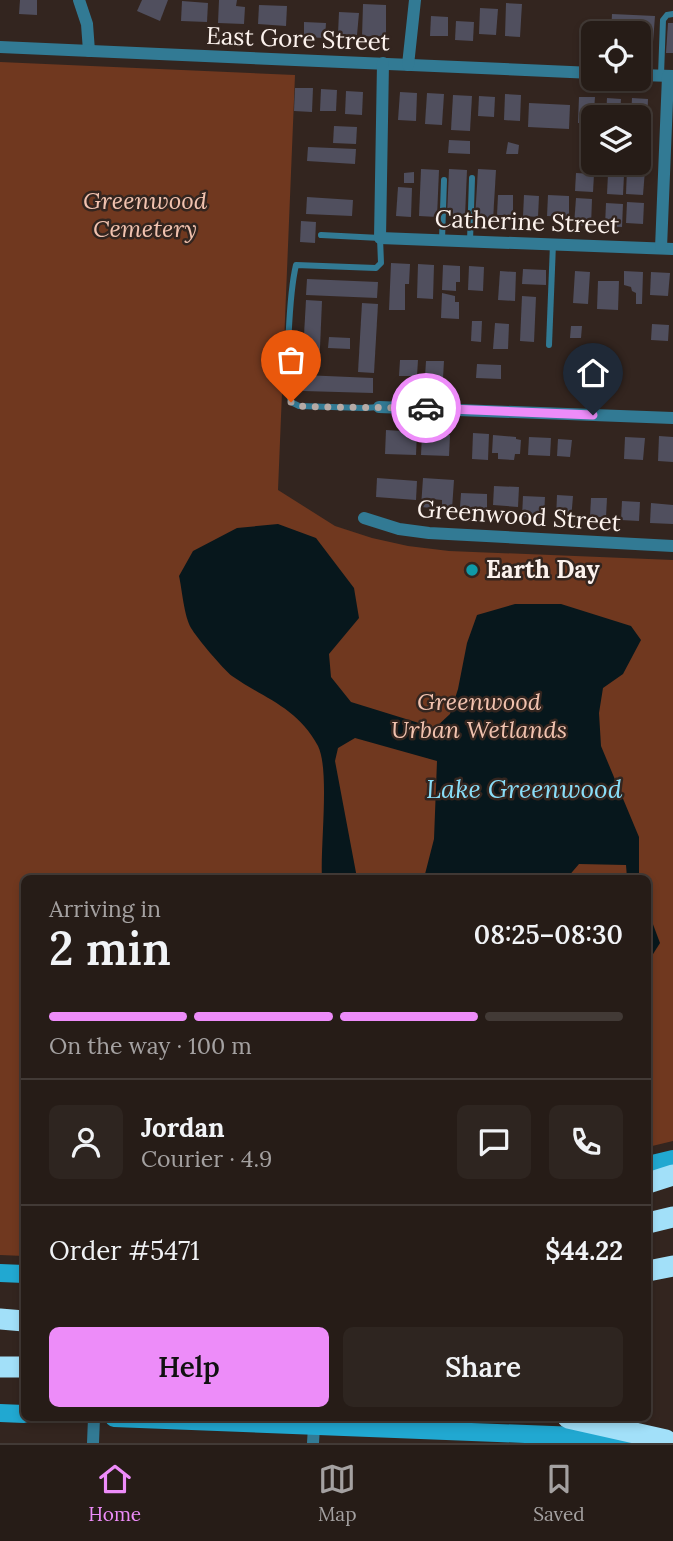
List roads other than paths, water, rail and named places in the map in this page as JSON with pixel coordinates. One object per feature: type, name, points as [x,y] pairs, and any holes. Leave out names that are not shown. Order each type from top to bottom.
[{"type":"highway","points":[[651,1181],[673,1175]]},
{"type":"highway","points":[[651,1222],[673,1217]]},
{"type":"highway","points":[[651,1270],[673,1266]]},
{"type":"highway","points":[[0,1321],[21,1322]]},
{"type":"highway","points":[[0,1367],[21,1367]]},
{"type":"highway","points":[[581,1421],[669,1441]]},
{"type":"main road","points":[[651,1164],[673,1159]]},
{"type":"main road","points":[[0,1273],[21,1274]]},
{"type":"main road","points":[[0,1413],[21,1414]]},
{"type":"main road","points":[[152,1421],[314,1434],[669,1441]]},
{"type":"street","points":[[79,0],[87,24],[89,51]]},
{"type":"street","points":[[408,65],[415,0]]},
{"type":"street","name":"East Gore Street","points":[[0,47],[581,72]]},
{"type":"street","points":[[380,238],[383,63]]},
{"type":"street","points":[[667,76],[667,249]]},
{"type":"street","name":"Catherine Street","points":[[380,238],[667,249]]},
{"type":"street","points":[[379,407],[673,418]]},
{"type":"street","name":"Greenwood Street","points":[[364,518],[399,529],[429,533],[673,546]]},
{"type":"street","points":[[93,1443],[94,1421]]},
{"type":"lane","points":[[667,76],[663,20],[667,15],[673,14]]},
{"type":"lane","points":[[470,241],[472,178]]},
{"type":"lane","points":[[442,240],[444,180]]},
{"type":"lane","points":[[321,235],[380,238],[381,263],[376,268],[296,265],[289,351],[288,392],[291,402],[312,407],[379,407]]},
{"type":"lane","points":[[549,345],[553,244]]},
{"type":"water","name":"Lake Greenwood","points":[[278,524],[316,538],[354,588],[359,618],[329,654],[331,677],[351,702],[435,728],[450,714],[467,643],[477,615],[515,604],[561,604],[631,626],[641,640],[623,674],[603,688],[599,713],[601,746],[639,837],[639,875],[627,875],[626,865],[579,864],[570,875],[425,875],[434,839],[437,761],[355,738],[338,748],[335,761],[356,875],[322,875],[324,790],[322,757],[318,746],[310,733],[290,713],[232,676],[223,667],[194,633],[185,610],[179,576],[193,551],[237,528]]},
{"type":"water","points":[[651,919],[660,943],[651,957]]},
{"type":"place","name":"Earth Day","points":[[472,570]]},
{"type":"park label","name":"Greenwood Cemetery","points":[[145,215]]},
{"type":"park label","name":"Greenwood Urban Wetlands","points":[[479,716]]}]
